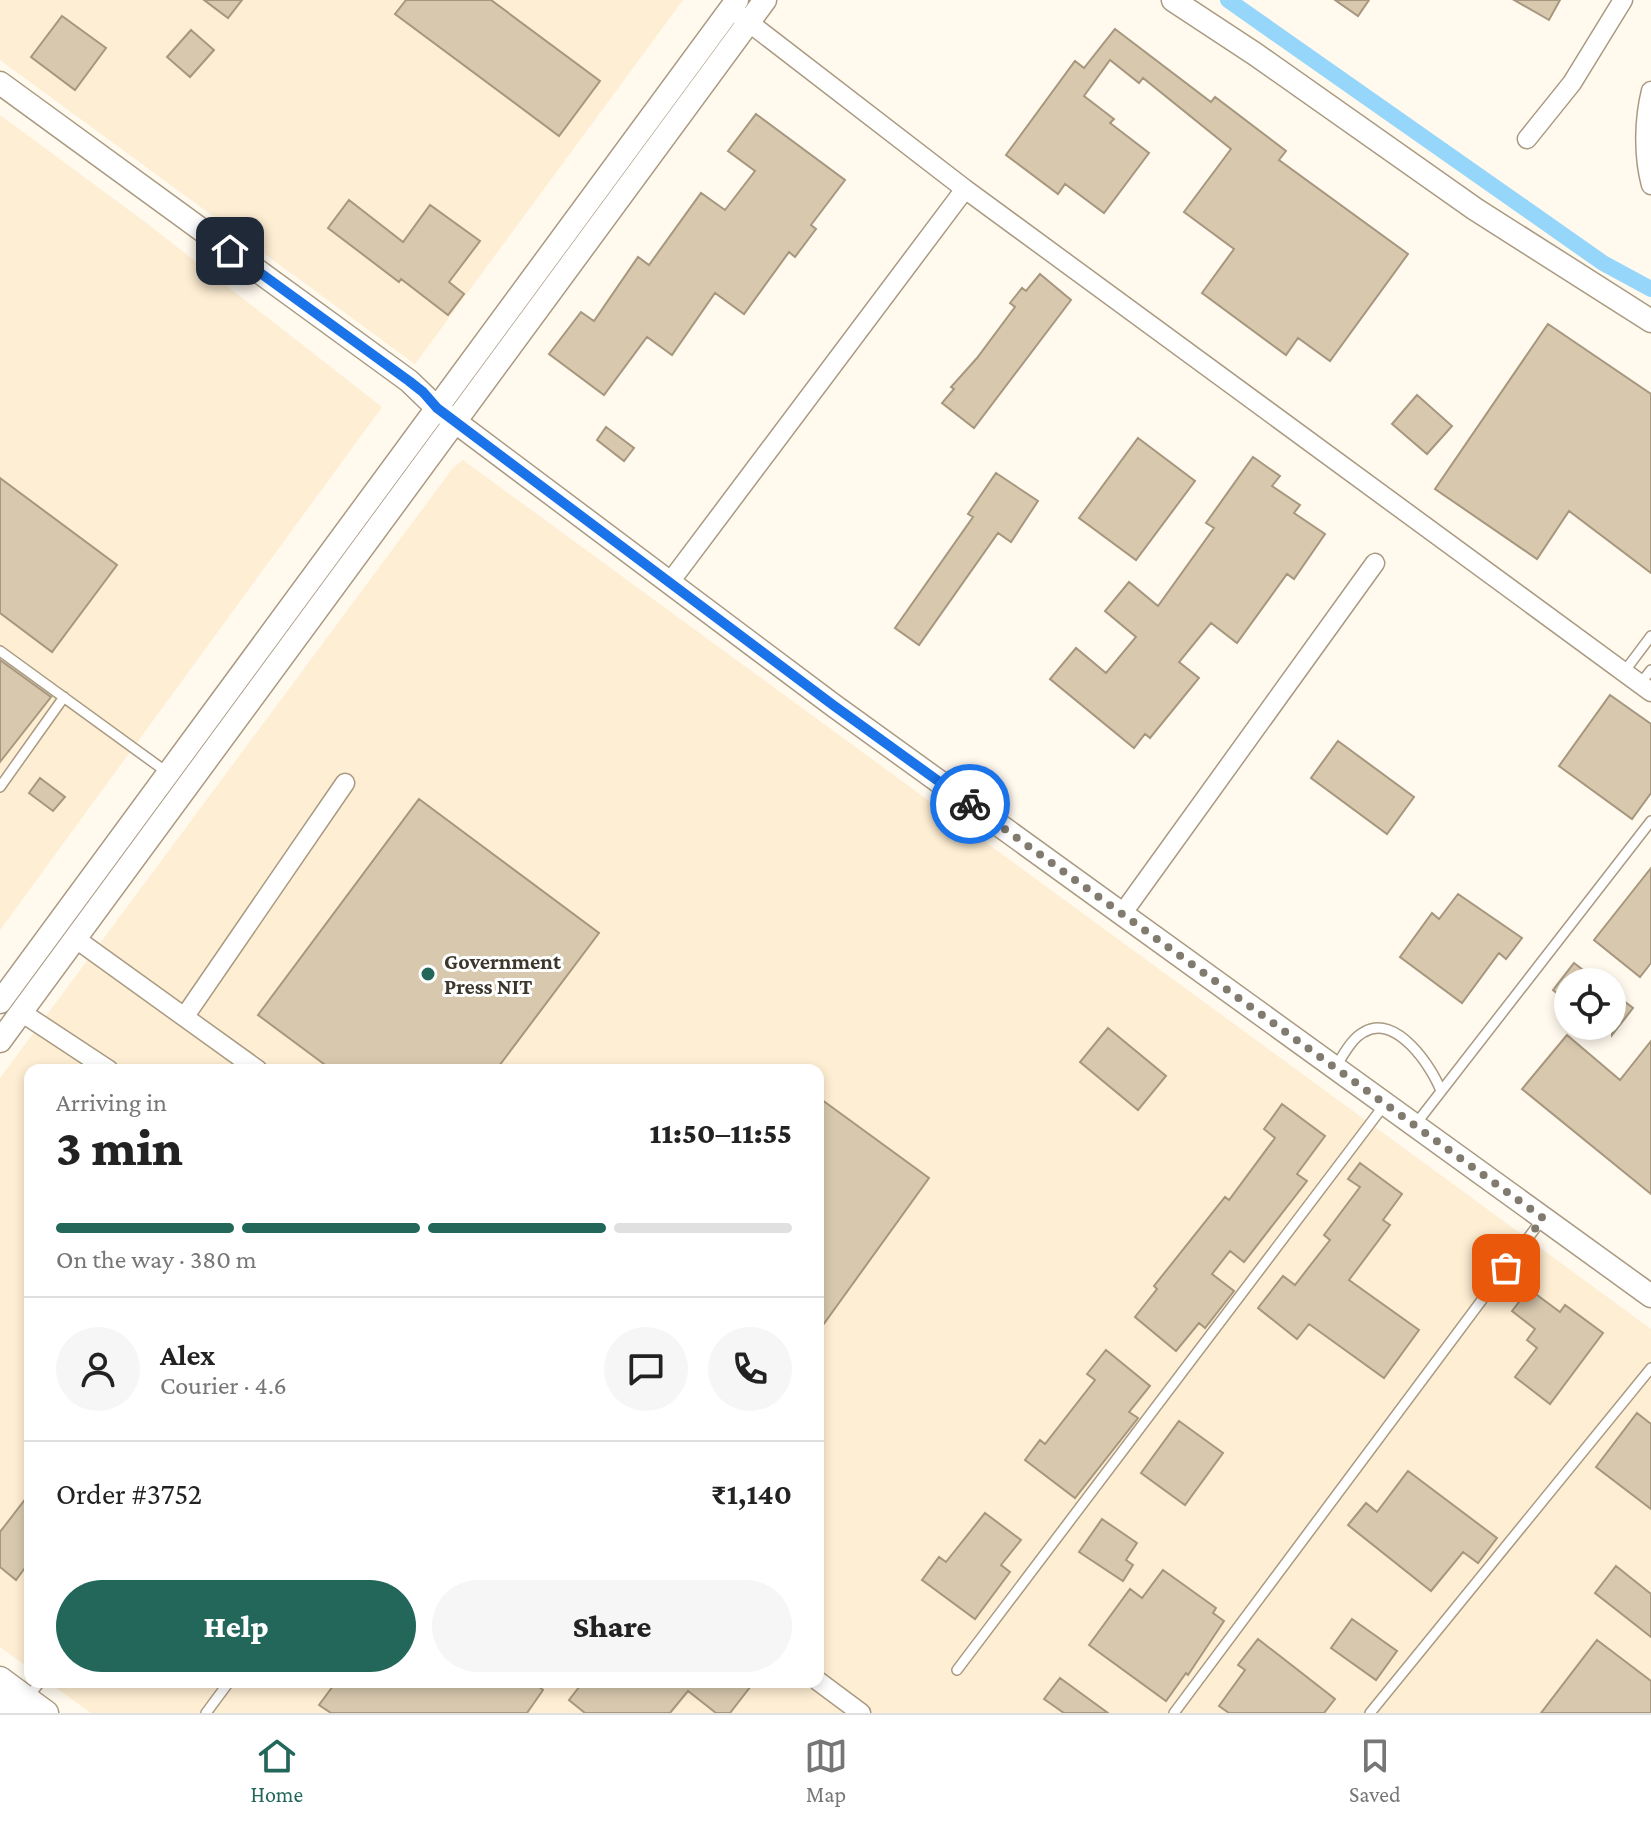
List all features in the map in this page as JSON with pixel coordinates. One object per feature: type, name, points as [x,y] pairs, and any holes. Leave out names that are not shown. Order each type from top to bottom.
[{"type":"main road","points":[[0,1679],[32,1702]]},
{"type":"main road","points":[[0,1702],[32,1702]]},
{"type":"street","points":[[0,1002],[734,8],[765,0]]},
{"type":"street","points":[[1173,0],[1475,209],[1651,321]]},
{"type":"street","points":[[1527,139],[1572,83],[1623,0]]},
{"type":"street","points":[[734,8],[965,189],[1624,672],[1647,682]]},
{"type":"street","points":[[0,1041],[457,422],[734,8]]},
{"type":"street","points":[[0,83],[423,392],[437,408],[833,705],[1651,1296]]},
{"type":"street","points":[[1651,91],[1647,119],[1647,167],[1651,185]]},
{"type":"street","points":[[670,582],[965,189]]},
{"type":"street","points":[[1122,914],[1375,563]]},
{"type":"street","points":[[185,1016],[345,783]]},
{"type":"street","points":[[76,939],[249,1064]]},
{"type":"street","points":[[21,1012],[100,1064]]},
{"type":"street","points":[[824,1685],[861,1713]]},
{"type":"lane","points":[[1624,672],[1651,636]]},
{"type":"lane","points":[[0,651],[168,773]]},
{"type":"lane","points":[[0,787],[64,697]]},
{"type":"lane","points":[[1415,1125],[1651,821]]},
{"type":"lane","points":[[1335,1067],[1359,1036],[1366,1030],[1378,1028],[1410,1043],[1426,1060],[1441,1091]]},
{"type":"lane","points":[[957,1670],[1385,1104]]},
{"type":"lane","points":[[1174,1713],[1543,1218]]},
{"type":"lane","points":[[1370,1713],[1651,1368]]},
{"type":"lane","points":[[206,1713],[225,1688]]},
{"type":"shaded area","points":[[0,0],[683,0],[415,364],[0,60]]},
{"type":"shaded area","points":[[0,115],[145,222],[382,407],[0,930]]},
{"type":"shaded area","points":[[463,460],[1651,1329],[1651,1713],[91,1713],[56,1688],[824,1688],[824,1064],[24,1064],[24,1665],[0,1647],[0,1078],[453,468]]},
{"type":"building","points":[[204,0],[242,0],[228,18]]},
{"type":"building","points":[[406,0],[491,0],[600,81],[559,136],[395,14]]},
{"type":"building","points":[[1335,0],[1369,0],[1358,16]]},
{"type":"building","points":[[1514,0],[1560,0],[1549,20]]},
{"type":"building","points":[[62,16],[106,48],[75,90],[31,57]]},
{"type":"building","points":[[1115,29],[1211,102],[1215,97],[1286,151],[1279,160],[1408,254],[1330,361],[1298,338],[1286,355],[1202,293],[1234,249],[1184,212],[1231,149],[1143,78],[1139,83],[1110,60],[1084,96],[1114,119],[1110,123],[1149,153],[1104,213],[1065,184],[1058,194],[1006,155],[1075,61],[1084,68]]},
{"type":"building","points":[[191,30],[214,50],[190,77],[167,57]]},
{"type":"building","points":[[756,114],[845,180],[811,225],[816,229],[795,257],[789,252],[744,314],[715,293],[672,355],[647,337],[604,395],[549,354],[581,312],[594,321],[638,257],[649,265],[701,193],[725,210],[755,171],[728,151]]},
{"type":"building","points":[[349,200],[403,242],[430,205],[480,241],[449,282],[464,294],[448,315],[328,228]]},
{"type":"building","points":[[1040,274],[1071,300],[974,428],[942,403],[954,389],[951,387],[1015,307],[1010,303],[1022,288],[1026,291]]},
{"type":"building","points":[[1548,324],[1651,394],[1651,573],[1569,511],[1537,559],[1435,489]]},
{"type":"building","points":[[1417,395],[1452,426],[1427,454],[1392,424]]},
{"type":"building","points":[[606,427],[634,448],[624,461],[597,440]]},
{"type":"building","points":[[1138,438],[1195,481],[1136,560],[1079,518]]},
{"type":"building","points":[[1253,457],[1280,476],[1272,486],[1300,505],[1294,513],[1325,534],[1294,579],[1287,574],[1237,643],[1211,623],[1179,662],[1199,678],[1150,738],[1145,734],[1134,748],[1050,679],[1076,648],[1106,673],[1136,637],[1105,611],[1129,582],[1158,606],[1214,528],[1206,523]]},
{"type":"building","points":[[996,473],[1038,501],[1011,542],[998,533],[919,645],[895,628],[973,517],[968,514]]},
{"type":"building","points":[[0,478],[117,565],[52,652],[0,613]]},
{"type":"building","points":[[0,660],[51,697],[0,762]]},
{"type":"building","points":[[1610,695],[1651,724],[1651,793],[1632,819],[1559,766]]},
{"type":"building","points":[[1338,741],[1414,797],[1387,834],[1311,778]]},
{"type":"building","points":[[40,778],[65,797],[53,811],[29,793]]},
{"type":"building","name":"Government Press NIT","points":[[419,799],[599,933],[501,1064],[324,1064],[258,1015]]},
{"type":"building","points":[[1651,868],[1651,963],[1640,977],[1594,940]]},
{"type":"building","points":[[1458,894],[1522,938],[1506,959],[1499,953],[1462,1003],[1400,957],[1432,913],[1439,919]]},
{"type":"building","points":[[1626,1003],[1633,1008],[1626,1017]]},
{"type":"building","points":[[1108,1028],[1166,1076],[1138,1110],[1080,1062]]},
{"type":"building","points":[[1563,1040],[1573,1040],[1620,1080],[1651,1041],[1651,1194],[1522,1089]]},
{"type":"building","points":[[824,1101],[929,1178],[824,1324]]},
{"type":"building","points":[[1282,1104],[1325,1136],[1297,1174],[1307,1181],[1244,1262],[1230,1251],[1212,1274],[1234,1291],[1205,1328],[1199,1323],[1176,1351],[1135,1317],[1157,1289],[1154,1286],[1225,1197],[1229,1200],[1275,1138],[1264,1129]]},
{"type":"building","points":[[1360,1163],[1402,1194],[1383,1220],[1390,1225],[1349,1280],[1419,1330],[1384,1378],[1309,1324],[1297,1339],[1258,1308],[1283,1276],[1295,1285],[1330,1240],[1324,1235],[1360,1187],[1348,1179]]},
{"type":"building","points":[[1529,1289],[1560,1312],[1565,1305],[1603,1333],[1550,1404],[1515,1377],[1537,1348],[1527,1340],[1535,1329],[1512,1311]]},
{"type":"building","points":[[1106,1350],[1150,1386],[1129,1412],[1138,1418],[1075,1498],[1025,1460],[1040,1440],[1045,1444],[1095,1380],[1087,1374]]},
{"type":"building","points":[[1637,1413],[1651,1424],[1651,1509],[1596,1467]]},
{"type":"building","points":[[1179,1421],[1223,1453],[1185,1505],[1141,1473]]},
{"type":"building","points":[[1408,1471],[1497,1538],[1478,1563],[1463,1552],[1431,1591],[1348,1525],[1366,1503],[1377,1512]]},
{"type":"building","points":[[24,1501],[24,1569],[16,1580],[0,1567],[0,1532]]},
{"type":"building","points":[[985,1513],[1021,1540],[1001,1565],[1010,1572],[975,1619],[922,1580],[939,1557],[946,1562]]},
{"type":"building","points":[[1102,1519],[1137,1543],[1126,1560],[1133,1565],[1123,1581],[1079,1552]]},
{"type":"building","points":[[1616,1566],[1651,1594],[1651,1637],[1595,1593]]},
{"type":"building","points":[[1163,1570],[1216,1608],[1213,1613],[1224,1621],[1188,1675],[1186,1673],[1166,1701],[1089,1645],[1130,1589],[1142,1598]]},
{"type":"building","points":[[1352,1619],[1397,1651],[1376,1680],[1331,1648]]},
{"type":"building","points":[[1258,1639],[1335,1699],[1324,1713],[1229,1713],[1219,1706],[1245,1670],[1238,1665]]},
{"type":"building","points":[[1597,1640],[1651,1681],[1651,1713],[1541,1713]]},
{"type":"building","points":[[1060,1678],[1108,1713],[1064,1713],[1044,1699]]},
{"type":"building","points":[[332,1688],[543,1690],[527,1713],[331,1713],[319,1705]]},
{"type":"building","points":[[578,1688],[749,1688],[730,1713],[716,1713],[688,1691],[670,1713],[585,1713],[569,1700]]},
{"type":"waterway","points":[[1228,0],[1603,263],[1651,289]]},
{"type":"way so far","points":[[970,804],[1543,1218],[1506,1268]]},
{"type":"place","name":"Government Press NIT","points":[[428,974]]},
{"type":"route","points":[[230,251],[409,381],[437,408],[970,804]]}]
